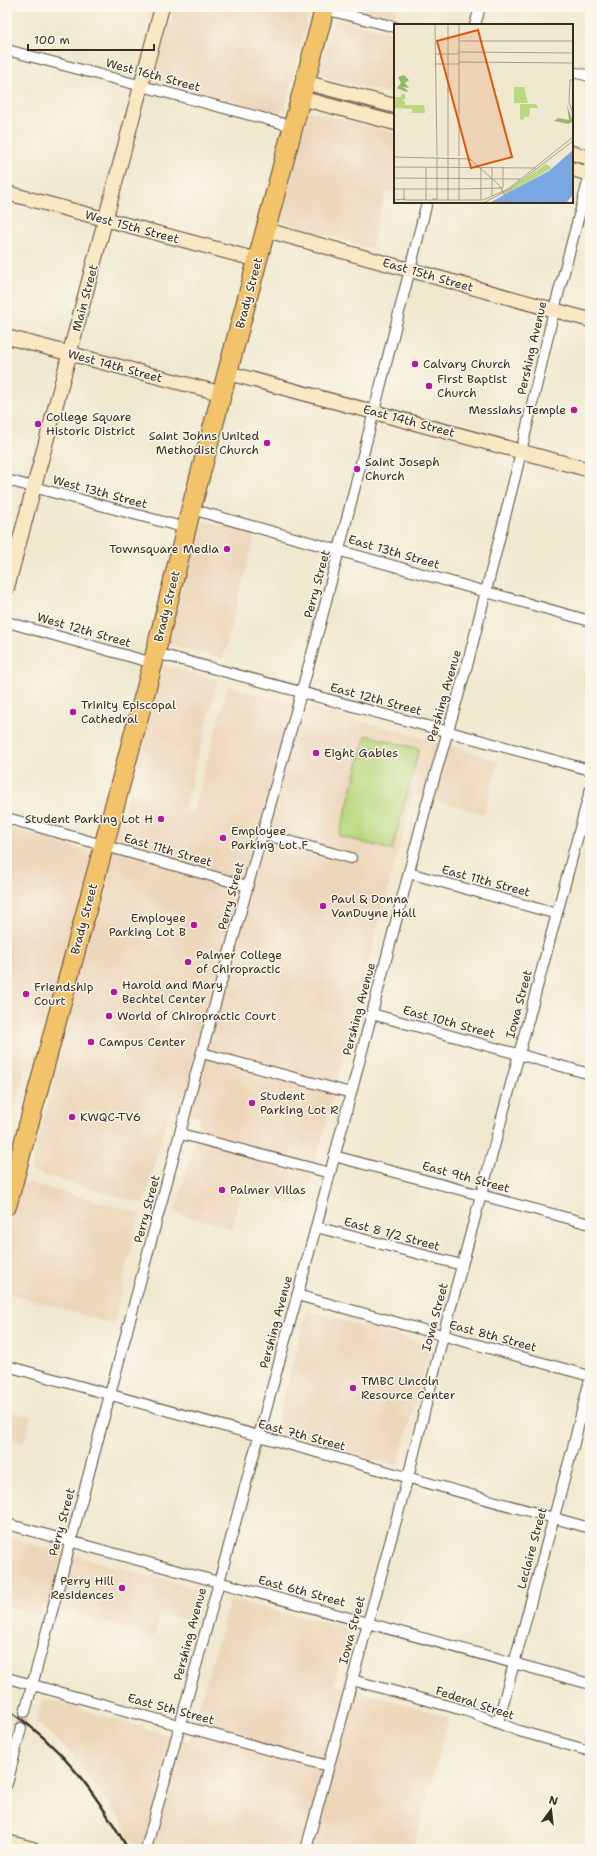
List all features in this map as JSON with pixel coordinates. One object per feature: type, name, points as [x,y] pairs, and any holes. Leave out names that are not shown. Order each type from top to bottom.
[{"type":"highway","name":"Brady Street","points":[[7,1204],[12,1171],[104,846],[155,658],[186,528],[223,394],[292,126],[325,8]]},
{"type":"street","name":"Main Street","points":[[7,588],[162,7]]},
{"type":"street","points":[[475,24],[480,7]]},
{"type":"street","points":[[325,8],[394,26]]},
{"type":"street","name":"West 16th Street","points":[[7,50],[292,126]]},
{"type":"street","points":[[573,72],[590,76]]},
{"type":"street","points":[[302,90],[394,106]]},
{"type":"street","points":[[302,90],[394,123]]},
{"type":"street","points":[[573,153],[590,158]]},
{"type":"street","points":[[573,169],[590,174]]},
{"type":"street","name":"Pershing Avenue","points":[[146,1849],[316,1227],[446,731],[468,662],[521,452],[554,310],[590,174]]},
{"type":"street","name":"West 15th Street","points":[[7,193],[258,260]]},
{"type":"street","name":"Perry Street","points":[[25,1712],[247,886],[339,551],[427,203]]},
{"type":"street","name":"East 15th Street","points":[[266,230],[590,320]]},
{"type":"street","name":"West 14th Street","points":[[7,337],[223,394]]},
{"type":"street","name":"East 14th Street","points":[[228,373],[590,470]]},
{"type":"street","name":"West 13th Street","points":[[7,480],[186,528]]},
{"type":"street","name":"East 13th Street","points":[[191,509],[590,621]]},
{"type":"street","name":"West 12th Street","points":[[7,622],[155,658]]},
{"type":"street","name":"East 12th Street","points":[[155,658],[301,692],[590,770]]},
{"type":"street","name":"Iowa Street","points":[[306,1849],[408,1477],[462,1266],[590,791]]},
{"type":"street","name":"East 11th Street","points":[[7,818],[247,886]]},
{"type":"street","points":[[262,834],[351,858]]},
{"type":"street","name":"East 11th Street","points":[[409,873],[557,914]]},
{"type":"street","name":"East 10th Street","points":[[372,1014],[590,1074]]},
{"type":"street","points":[[202,1053],[351,1093]]},
{"type":"street","points":[[181,1134],[330,1173]]},
{"type":"street","name":"East 9th Street","points":[[334,1156],[590,1224]]},
{"type":"street","name":"East 8 1/2 Street","points":[[316,1227],[462,1266]]},
{"type":"street","name":"East 8th Street","points":[[297,1295],[590,1376]]},
{"type":"street","name":"East 7th Street","points":[[7,1366],[590,1528]]},
{"type":"street","name":"Leclaire Street","points":[[498,1722],[554,1518],[590,1379]]},
{"type":"street","name":"East 6th Street","points":[[7,1524],[515,1662],[590,1684]]},
{"type":"street","name":"East 5th Street","points":[[7,1678],[328,1766]]},
{"type":"street","name":"Federal Street","points":[[352,1680],[467,1711],[519,1731],[590,1751]]},
{"type":"street","points":[[7,1784],[21,1728]]},
{"type":"street","points":[[7,1842],[33,1849]]},
{"type":"shaded area","points":[[174,7],[311,7],[285,108],[279,113],[153,80]]},
{"type":"shaded area","points":[[342,7],[397,7],[393,21]]},
{"type":"shaded area","points":[[338,19],[394,34],[394,95],[318,75],[333,22]]},
{"type":"shaded area","points":[[308,111],[394,133],[394,193],[386,190],[371,248],[281,222]]},
{"type":"shaded area","points":[[201,520],[255,534],[223,658],[167,644]]},
{"type":"shaded area","name":"Palmer College of Chiropractic","points":[[162,665],[218,680],[184,810],[193,812],[228,686],[428,739],[499,761],[484,814],[413,794],[304,1207],[242,1191],[232,1229],[175,1213],[200,1117],[170,1109],[144,1204],[30,1171],[54,1077],[26,1069],[7,1139],[7,827],[107,856],[128,795]]},
{"type":"shaded area","points":[[7,1177],[140,1213],[113,1324],[7,1293]]},
{"type":"shaded area","name":"TMBC Lincoln Resource Center","points":[[307,1311],[431,1345],[398,1466],[274,1432]]},
{"type":"shaded area","points":[[7,1411],[31,1417],[24,1443],[7,1438]]},
{"type":"shaded area","points":[[7,1537],[201,1590],[193,1621],[161,1614],[154,1637],[42,1605],[40,1615],[7,1606]]},
{"type":"shaded area","points":[[230,1599],[349,1628],[334,1684],[449,1717],[413,1849],[140,1849],[130,1839],[120,1818],[70,1752],[36,1722],[43,1698],[189,1741]]},
{"type":"green space","points":[[366,735],[419,749],[392,850],[339,836]]},
{"type":"tunnel","points":[[21,1728],[25,1712]]},
{"type":"railway","points":[[7,1709],[27,1723],[44,1738],[76,1772],[103,1808],[128,1849]]},
{"type":"place","name":"Calvary Church","points":[[415,364]]},
{"type":"place","name":"First Baptist Church","points":[[429,386]]},
{"type":"place","name":"Messiahs Temple","points":[[574,410]]},
{"type":"place","name":"College Square Historic District","points":[[38,424]]},
{"type":"place","name":"Saint Johns United Methodist Church","points":[[267,443]]},
{"type":"place","name":"Saint Joseph Church","points":[[357,469]]},
{"type":"place","name":"Townsquare Media","points":[[227,549]]},
{"type":"place","name":"Trinity Episcopal Cathedral","points":[[73,712]]},
{"type":"place","name":"Eight Gables","points":[[316,753]]},
{"type":"place","name":"Student Parking Lot H","points":[[161,819]]},
{"type":"place","name":"Employee Parking Lot F","points":[[223,838]]},
{"type":"place","name":"Paul & Donna VanDuyne Hall","points":[[323,906]]},
{"type":"place","name":"Employee Parking Lot B","points":[[194,925]]},
{"type":"place","name":"Palmer College of Chiropractic","points":[[188,962]]},
{"type":"place","name":"Harold and Mary Bechtel Center","points":[[114,992]]},
{"type":"place","name":"Friendship Court","points":[[26,994]]},
{"type":"place","name":"World of Chiropractic Court","points":[[109,1016]]},
{"type":"place","name":"Campus Center","points":[[91,1042]]},
{"type":"place","name":"Student Parking Lot R","points":[[252,1103]]},
{"type":"place","name":"KWQC-TV6","points":[[72,1117]]},
{"type":"place","name":"Palmer Villas","points":[[222,1190]]},
{"type":"place","name":"TMBC Lincoln Resource Center","points":[[353,1388]]},
{"type":"place","name":"Perry Hill Residences","points":[[122,1588]]}]
